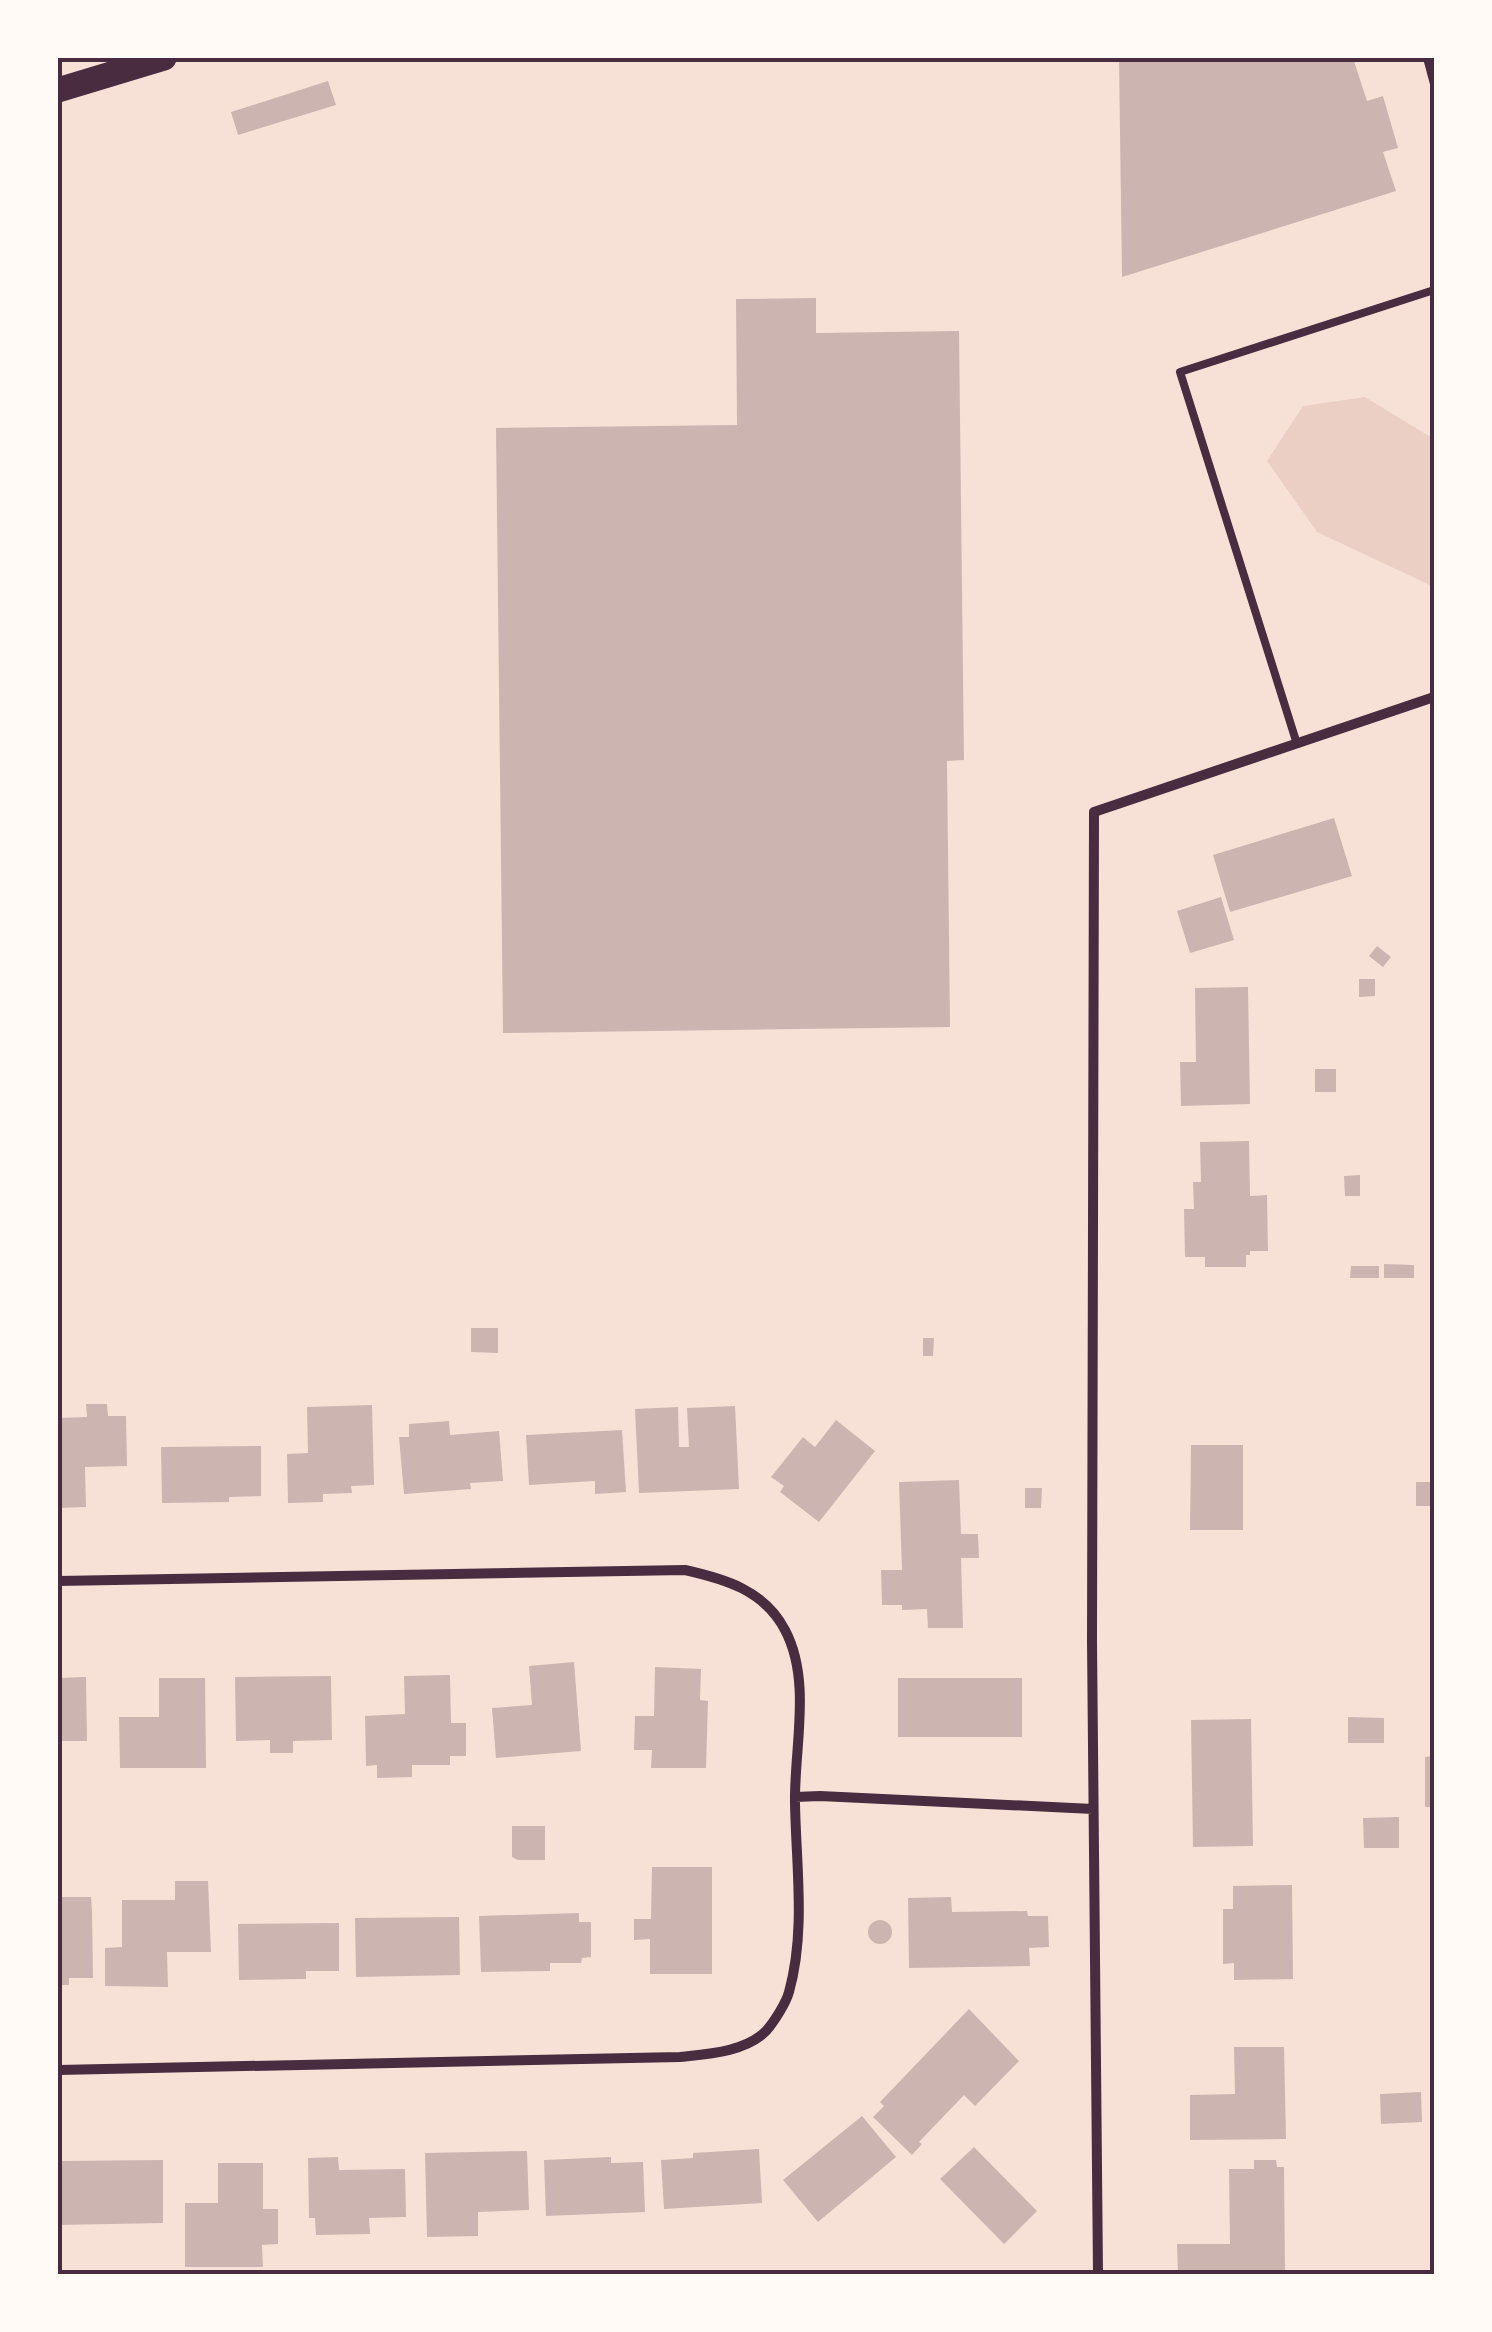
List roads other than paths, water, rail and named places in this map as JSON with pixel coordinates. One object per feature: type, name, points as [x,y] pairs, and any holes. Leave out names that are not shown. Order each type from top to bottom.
[{"type":"main road","points":[[58,90],[164,58]]},
{"type":"street","points":[[1098,2274],[1093,1809],[1094,812],[1434,697]]},
{"type":"street","points":[[58,1581],[684,1570],[727,1579],[762,1599],[785,1630],[797,1670],[799,1717],[795,1797],[798,1906],[796,1951],[788,1995],[764,2032],[723,2053],[661,2058],[58,2070]]},
{"type":"street","points":[[795,1797],[1093,1809]]},
{"type":"lane","points":[[1427,58],[1434,84]]},
{"type":"lane","points":[[58,236],[58,358]]},
{"type":"lane","points":[[1297,744],[1180,372],[1434,290]]}]
